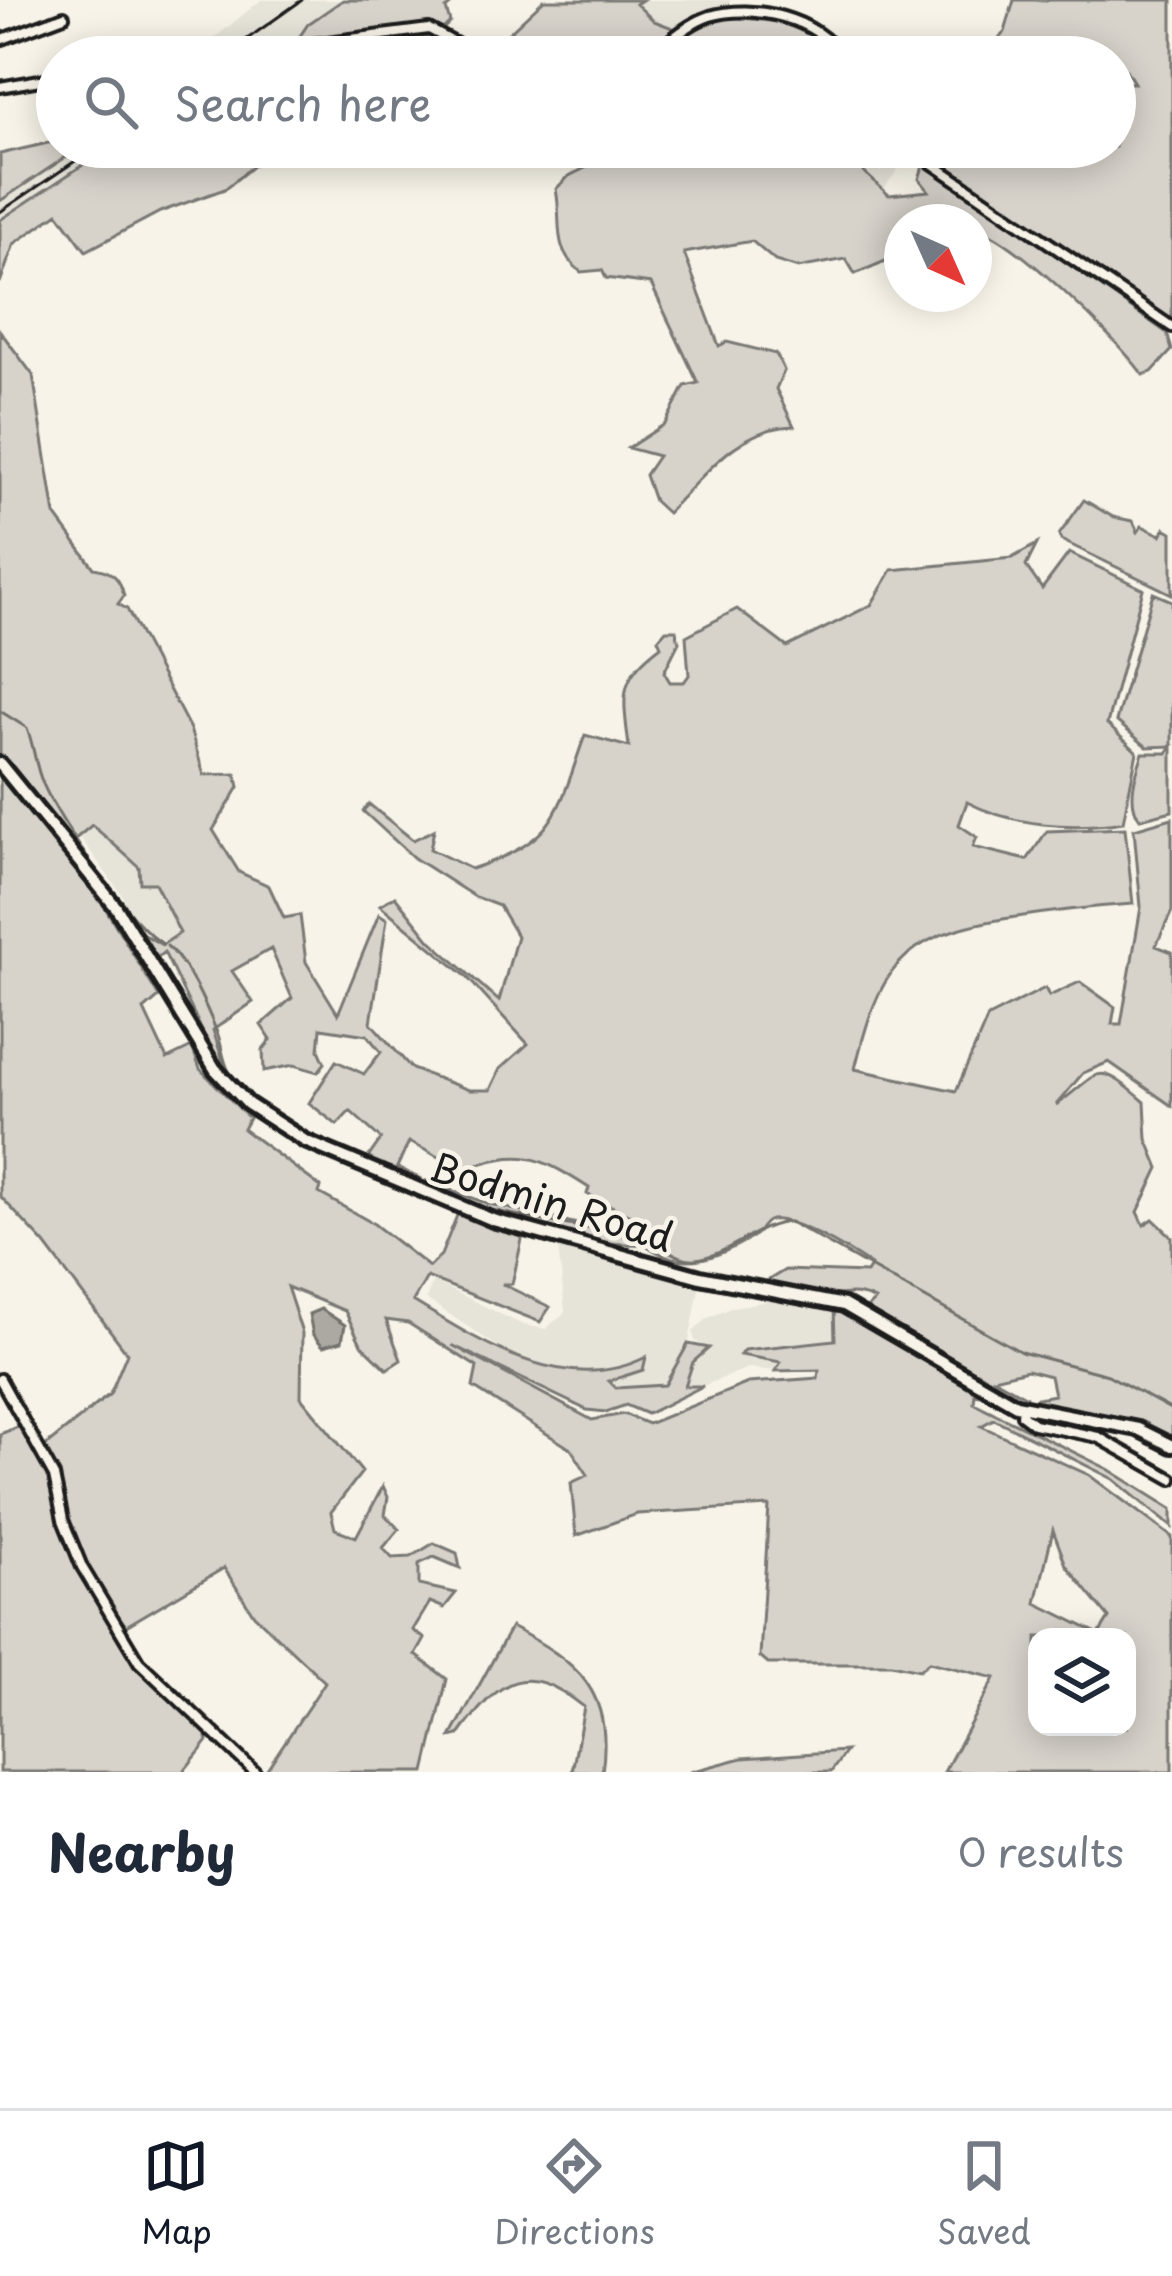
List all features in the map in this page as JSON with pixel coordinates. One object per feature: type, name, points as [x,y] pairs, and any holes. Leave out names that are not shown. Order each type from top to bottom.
[{"type":"main road","name":"Bodmin Road","points":[[0,764],[116,907],[214,1069],[272,1121],[332,1154],[493,1220],[700,1277],[844,1305],[1023,1408],[1138,1430],[1172,1446]]},
{"type":"street","points":[[674,36],[728,13],[808,24],[820,36]]},
{"type":"street","points":[[0,40],[64,16]]},
{"type":"street","points":[[370,36],[429,28],[444,36]]},
{"type":"street","points":[[0,87],[36,81]]},
{"type":"street","points":[[939,168],[1172,327]]},
{"type":"street","points":[[0,1379],[54,1476],[67,1533],[82,1567],[140,1662],[255,1772]]},
{"type":"street","points":[[1023,1408],[1022,1415],[1034,1424],[1087,1433],[1172,1479]]},
{"type":"shaded area","points":[[261,0],[343,0],[299,36],[217,36]]},
{"type":"shaded area","points":[[343,0],[456,0],[446,9],[450,22],[443,29],[430,23],[338,36],[300,36],[308,24]]},
{"type":"shaded area","points":[[544,0],[642,0],[636,4],[654,21],[678,30],[668,36],[505,36]]},
{"type":"shaded area","points":[[642,0],[730,2],[728,10],[710,12],[678,30],[654,21],[636,4]]},
{"type":"shaded area","points":[[1014,0],[1172,0],[1172,322],[948,168],[1136,168],[1136,36],[1001,36]]},
{"type":"shaded area","points":[[726,16],[772,21],[815,36],[682,36]]},
{"type":"shaded area","points":[[36,146],[36,168],[50,168],[0,201],[0,154]]},
{"type":"shaded area","points":[[50,168],[78,168],[0,220],[0,201]]},
{"type":"shaded area","points":[[78,168],[250,168],[225,189],[160,212],[86,251],[58,213],[14,244],[0,283],[0,220]]},
{"type":"shaded area","points":[[585,168],[859,168],[889,195],[929,191],[919,179],[922,168],[931,168],[983,204],[884,204],[884,262],[855,274],[846,259],[798,268],[775,261],[752,241],[684,253],[719,346],[727,342],[776,354],[784,370],[776,389],[794,426],[739,444],[667,513],[654,501],[645,475],[658,456],[628,448],[665,424],[685,386],[698,383],[651,284],[606,278],[602,270],[581,272],[571,263],[561,244],[556,189]]},
{"type":"shaded area","points":[[859,168],[899,168],[883,190]]},
{"type":"shaded area","points":[[992,211],[1167,333],[1172,350],[1152,372],[1143,375],[1089,315],[992,236]]},
{"type":"shaded area","points":[[0,331],[33,375],[55,515],[94,568],[118,580],[124,596],[118,604],[127,609],[190,729],[204,775],[236,774],[239,787],[213,830],[239,872],[269,886],[284,918],[300,915],[306,962],[338,1014],[379,914],[387,919],[371,1023],[412,1069],[469,1090],[490,1090],[500,1069],[528,1044],[466,976],[380,905],[395,896],[430,940],[499,1001],[517,936],[499,906],[475,897],[414,858],[363,811],[369,804],[413,840],[434,830],[430,849],[471,869],[521,847],[550,822],[585,735],[629,747],[626,689],[637,668],[661,646],[658,639],[666,630],[676,630],[679,642],[664,672],[670,682],[684,682],[689,675],[686,636],[737,609],[787,647],[871,605],[892,570],[1012,558],[1037,544],[1026,566],[1042,589],[1069,553],[1143,589],[1107,724],[1137,752],[1123,822],[1043,824],[967,802],[959,825],[977,837],[973,847],[1027,860],[1047,831],[1125,828],[1133,904],[968,926],[917,948],[885,983],[855,1069],[956,1091],[988,1017],[1045,988],[1049,996],[1080,982],[1115,1007],[1112,1024],[1121,1024],[1141,907],[1134,829],[1172,818],[1172,911],[1156,946],[1172,952],[1172,1106],[1109,1062],[1083,1073],[1056,1105],[1098,1075],[1116,1079],[1145,1102],[1147,1139],[1159,1168],[1138,1212],[1144,1225],[1153,1219],[1172,1237],[1172,1441],[1133,1422],[1034,1407],[1037,1398],[1054,1395],[1050,1376],[1027,1370],[993,1378],[1025,1396],[1018,1400],[863,1312],[875,1300],[762,1284],[785,1270],[866,1273],[871,1265],[790,1222],[768,1221],[755,1235],[728,1250],[687,1260],[645,1244],[560,1235],[424,1188],[426,1181],[489,1204],[626,1235],[632,1216],[587,1194],[589,1188],[555,1168],[529,1158],[501,1159],[463,1169],[409,1142],[397,1167],[421,1179],[419,1183],[365,1162],[381,1139],[350,1111],[337,1125],[309,1103],[336,1061],[364,1074],[381,1052],[367,1035],[321,1028],[319,1050],[325,1063],[318,1072],[294,1065],[264,1071],[263,1050],[271,1040],[261,1025],[292,998],[271,949],[232,971],[253,1002],[213,1030],[226,1070],[220,1075],[194,1038],[203,1033],[164,952],[147,966],[121,919],[130,918],[140,932],[162,945],[180,933],[155,883],[140,883],[139,867],[92,825],[62,850],[95,891],[159,997],[144,1010],[167,1059],[192,1047],[200,1069],[249,1118],[243,1129],[321,1187],[319,1193],[374,1224],[429,1267],[441,1255],[458,1213],[523,1235],[512,1284],[502,1284],[550,1307],[540,1322],[427,1277],[413,1301],[495,1348],[555,1368],[616,1368],[646,1357],[643,1370],[609,1381],[616,1388],[665,1385],[688,1344],[709,1348],[693,1362],[685,1386],[703,1386],[647,1414],[626,1405],[606,1412],[587,1410],[452,1345],[592,1420],[624,1414],[648,1424],[748,1383],[818,1378],[819,1370],[775,1371],[781,1362],[740,1355],[744,1350],[835,1340],[834,1307],[1015,1408],[975,1393],[974,1403],[1108,1469],[1172,1509],[1172,1527],[1113,1479],[994,1419],[981,1426],[1089,1475],[1172,1537],[1172,1772],[944,1772],[995,1678],[929,1662],[919,1670],[891,1664],[768,1664],[760,1657],[769,1506],[637,1514],[576,1536],[571,1483],[588,1475],[571,1449],[473,1387],[477,1367],[408,1323],[386,1320],[401,1360],[387,1369],[361,1344],[345,1311],[287,1287],[302,1333],[301,1397],[362,1472],[331,1512],[335,1529],[356,1537],[383,1486],[388,1497],[385,1515],[399,1529],[383,1548],[392,1558],[411,1557],[434,1543],[457,1553],[460,1568],[434,1557],[419,1564],[419,1585],[456,1593],[444,1608],[430,1602],[413,1630],[425,1639],[416,1655],[447,1679],[425,1772],[265,1772],[325,1682],[254,1615],[224,1568],[126,1626],[108,1601],[71,1534],[44,1447],[110,1394],[127,1353],[45,1244],[0,1196]]},
{"type":"shaded area","points":[[1084,500],[1113,517],[1133,521],[1138,532],[1142,526],[1161,535],[1165,528],[1172,532],[1172,594],[1061,540],[1059,535]]},
{"type":"shaded area","points":[[1153,593],[1172,601],[1172,746],[1147,747],[1116,721]]},
{"type":"shaded area","points":[[1172,746],[1172,811],[1140,819],[1133,795],[1143,753],[1167,753]]},
{"type":"shaded area","points":[[92,825],[139,867],[141,882],[155,883],[181,932],[165,942],[130,918],[123,896],[79,836]]},
{"type":"shaded area","points":[[558,1245],[700,1284],[687,1352],[662,1390],[615,1397],[572,1369],[524,1364],[426,1299],[433,1281],[523,1325],[546,1329],[565,1312]]},
{"type":"shaded area","points":[[791,1297],[834,1307],[835,1340],[790,1353],[775,1371],[748,1368],[703,1386],[685,1387],[693,1362],[708,1348],[695,1341],[693,1332],[708,1318],[733,1307]]},
{"type":"shaded area","points":[[321,1309],[345,1325],[342,1341],[323,1346],[313,1335],[309,1314]]},
{"type":"shaded area","points":[[20,1426],[47,1473],[63,1535],[96,1599],[136,1663],[206,1735],[208,1741],[183,1772],[0,1772],[0,1434]]},
{"type":"shaded area","points":[[511,1627],[555,1653],[586,1682],[602,1720],[602,1772],[572,1772],[584,1707],[545,1683],[514,1682],[500,1689],[459,1735],[451,1737]]},
{"type":"shaded area","points":[[846,1751],[831,1772],[690,1772],[742,1758]]},
{"type":"waterway","points":[[0,711],[27,728],[43,784],[64,822],[132,916],[163,944]]},
{"type":"waterway","points":[[167,946],[197,987],[227,1067],[243,1089],[280,1118],[386,1169]]},
{"type":"waterway","points":[[400,1176],[485,1208],[644,1239],[689,1259],[708,1257],[766,1228],[790,1222],[1021,1352],[1108,1375],[1172,1410]]},
{"type":"railway","points":[[251,36],[302,0]]},
{"type":"railway","points":[[0,212],[65,168]]}]
